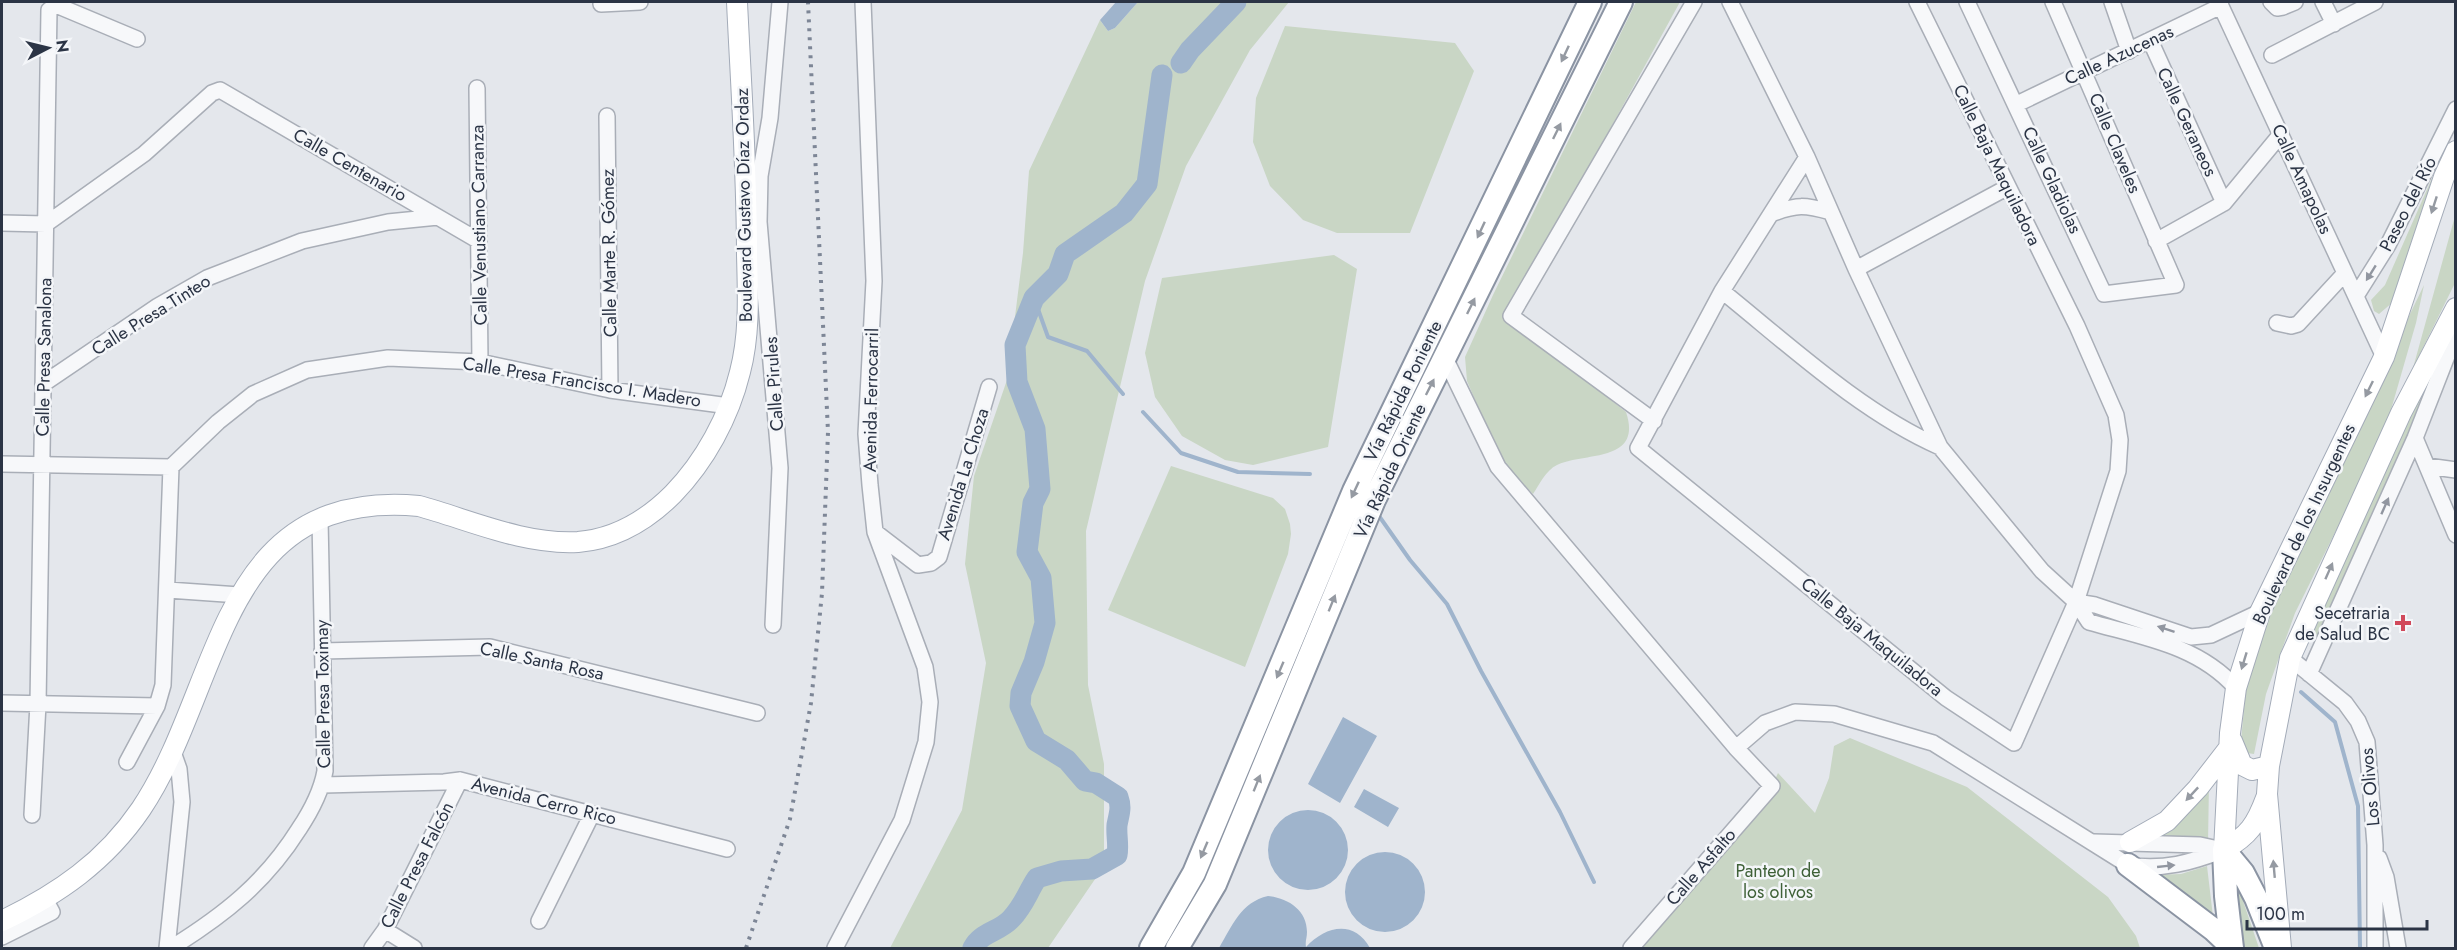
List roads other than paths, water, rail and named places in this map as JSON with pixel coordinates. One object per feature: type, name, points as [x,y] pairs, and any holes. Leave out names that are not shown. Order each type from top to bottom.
[{"type":"highway","name":"Vía Rápida Poniente","points":[[1151,948],[1194,873],[1354,492],[1590,2]]},
{"type":"highway","name":"Vía Rápida Oriente","points":[[1177,948],[1215,884],[1374,500],[1620,2]]},
{"type":"highway","name":"Boulevard de los Insurgentes","points":[[2224,850],[2232,948]]},
{"type":"highway","points":[[2224,850],[2243,873],[2256,898],[2276,948]]},
{"type":"highway","points":[[2128,865],[2214,930],[2232,948]]},
{"type":"main road","name":"Boulevard Gustavo Díaz Ordaz","points":[[2,921],[45,899],[75,879],[109,850],[143,806],[173,752],[228,616],[239,595],[249,579],[275,550],[304,527],[320,519],[366,506],[402,505],[419,506],[545,541],[579,542],[613,535],[647,516],[678,488],[704,454],[729,406],[740,373],[747,327],[753,222],[738,2]]},
{"type":"main road","name":"Boulevard de los Insurgentes","points":[[2224,850],[2229,741],[2236,687],[2260,612],[2385,357],[2450,180],[2456,151]]},
{"type":"main road","points":[[2281,948],[2267,794],[2269,766],[2290,658],[2401,413],[2456,308]]},
{"type":"main road","points":[[2130,842],[2167,821],[2198,788],[2229,741],[2242,765],[2252,770],[2269,766]]},
{"type":"main road","points":[[2224,850],[2244,838],[2257,820],[2267,794]]},
{"type":"street","points":[[601,4],[640,2]]},
{"type":"street","name":"Calle Pirules","points":[[773,625],[780,468],[766,283],[753,222],[770,118],[780,2]]},
{"type":"street","name":"Avenida Ferrocarril","points":[[835,948],[902,820],[921,764],[929,723],[929,684],[926,667],[875,532],[866,434],[874,281],[863,2]]},
{"type":"street","points":[[1654,421],[1511,316],[1694,2]]},
{"type":"street","points":[[1730,2],[1807,158],[1856,269],[1940,447],[2042,571],[2076,602],[2090,622],[2181,649],[2211,663],[2236,687]]},
{"type":"street","name":"Calle Baja Maquiladora","points":[[1807,158],[1722,291],[1638,448],[1946,698],[2014,743],[2076,602],[2118,471],[2120,440],[2116,416],[2077,326],[1917,2]]},
{"type":"street","name":"Calle Gladiolas","points":[[1967,2],[2017,104],[2104,294],[2176,285]]},
{"type":"street","name":"Calle Claveles","points":[[2053,2],[2085,71],[2176,285]]},
{"type":"street","points":[[2112,2],[2128,51]]},
{"type":"street","points":[[2271,2],[2277,8],[2295,2]]},
{"type":"street","points":[[2323,2],[2334,24]]},
{"type":"street","points":[[2272,55],[2374,2]]},
{"type":"street","name":"Calle Azucenas","points":[[2017,104],[2220,4]]},
{"type":"street","name":"Calle Amapolas","points":[[2220,4],[2385,357]]},
{"type":"street","name":"Calle Presa Sanalona","points":[[32,815],[38,704],[49,10],[56,5],[137,39]]},
{"type":"street","name":"Calle Geraneos","points":[[2150,40],[2224,203]]},
{"type":"street","name":"Calle Venustiano Carranza","points":[[477,88],[480,362]]},
{"type":"street","name":"Calle Centenario","points":[[46,224],[144,154],[212,93],[220,90],[479,241]]},
{"type":"street","name":"Paseo del Río","points":[[2356,297],[2388,245],[2456,109]]},
{"type":"street","name":"Calle Marte R. Gómez","points":[[607,116],[610,390]]},
{"type":"street","points":[[2156,241],[2224,203],[2281,134]]},
{"type":"street","points":[[1856,269],[2008,188]]},
{"type":"street","points":[[1771,214],[1793,205],[1808,205],[1831,212]]},
{"type":"street","name":"Calle Presa Tinteo","points":[[43,384],[158,306],[207,278],[235,266],[302,241],[388,222],[438,217]]},
{"type":"street","points":[[2,223],[46,224]]},
{"type":"street","points":[[2277,323],[2291,326],[2298,324],[2345,273]]},
{"type":"street","points":[[1722,291],[1849,392],[1913,435],[1940,447]]},
{"type":"street","points":[[2309,674],[2415,438],[2456,333]]},
{"type":"street","name":"Calle Presa Francisco I. Madero","points":[[171,467],[218,422],[253,394],[307,370],[388,358],[480,362],[610,390],[729,406]]},
{"type":"street","points":[[1445,358],[1498,466],[1736,748],[1765,723],[1795,712],[1834,714],[1933,743],[2128,865],[2173,866],[2224,850]]},
{"type":"street","name":"Avenida La Choza","points":[[875,532],[918,565],[931,563],[939,557],[989,387]]},
{"type":"street","points":[[2415,438],[2456,535]]},
{"type":"street","points":[[2,464],[171,467],[163,685],[157,706],[127,762]]},
{"type":"street","points":[[2427,466],[2456,470]]},
{"type":"street","name":"Calle Presa Toximay","points":[[169,948],[214,921],[261,879],[288,846],[307,817],[323,784],[325,771],[320,519]]},
{"type":"street","points":[[168,590],[239,595]]},
{"type":"street","points":[[2076,602],[2096,606],[2191,637],[2219,632],[2260,612]]},
{"type":"street","name":"Calle Santa Rosa","points":[[322,651],[490,647],[757,713]]},
{"type":"street","name":"Los Olivos","points":[[2290,658],[2345,703],[2358,721],[2367,742],[2374,845],[2375,948]]},
{"type":"street","points":[[2,703],[157,706]]},
{"type":"street","name":"Calle Asfalto","points":[[1631,948],[1772,786],[1736,748]]},
{"type":"street","points":[[169,948],[182,802],[179,769],[173,752]]},
{"type":"street","name":"Avenida Cerro Rico","points":[[323,784],[460,780],[727,849]]},
{"type":"street","name":"Calle Presa Falcón","points":[[372,948],[385,930],[460,780]]},
{"type":"street","points":[[539,921],[592,814]]},
{"type":"street","points":[[2094,842],[2200,845],[2224,850]]},
{"type":"street","points":[[2374,845],[2386,877],[2398,948]]},
{"type":"street","points":[[2,937],[52,912],[45,899]]},
{"type":"street","points":[[385,930],[414,948]]},
{"type":"water","points":[[1116,2],[1138,2],[1115,28],[1108,31],[1100,20]]},
{"type":"water","points":[[1343,717],[1377,736],[1340,803],[1308,784]]},
{"type":"water","points":[[1364,789],[1399,808],[1388,827],[1354,807]]},
{"type":"water","points":[[1300,810],[1316,810],[1330,817],[1341,828],[1348,842],[1345,865],[1330,883],[1316,890],[1300,890],[1286,883],[1275,872],[1268,858],[1268,842],[1275,828],[1286,817]]},
{"type":"water","points":[[1377,852],[1393,852],[1407,859],[1418,870],[1425,884],[1422,907],[1407,925],[1393,932],[1377,932],[1363,925],[1352,914],[1345,900],[1345,884],[1352,870],[1363,859]]},
{"type":"water","points":[[1268,896],[1283,899],[1300,911],[1306,924],[1306,947],[1330,930],[1348,929],[1363,939],[1370,948],[1219,948],[1244,909]]},
{"type":"waterway","points":[[1181,63],[1190,50],[1236,2]]},
{"type":"waterway","points":[[973,948],[985,935],[1001,927],[1016,914],[1037,878],[1061,871],[1092,869],[1117,855],[1117,825],[1120,808],[1118,797],[1096,783],[1085,781],[1067,760],[1036,741],[1020,706],[1021,693],[1034,662],[1045,623],[1041,578],[1027,552],[1033,503],[1040,489],[1035,429],[1017,382],[1015,345],[1034,298],[1058,274],[1065,254],[1124,213],[1147,184],[1162,75]]},
{"type":"waterway","points":[[1034,298],[1048,337],[1087,351],[1123,394]]},
{"type":"waterway","points":[[1143,412],[1181,453],[1238,472],[1310,474]]},
{"type":"waterway","points":[[1379,516],[1410,560],[1447,604],[1481,671],[1560,812],[1594,882]]},
{"type":"waterway","points":[[2301,692],[2335,722],[2358,806],[2360,948]]},
{"type":"railway","points":[[746,948],[790,819],[811,703],[822,593],[828,432],[808,2]]},
{"type":"place","name":"Secetraria de Salud BC","points":[[2403,623]]},
{"type":"park label","name":"Panteon de los olivos","points":[[1778,881]]}]
